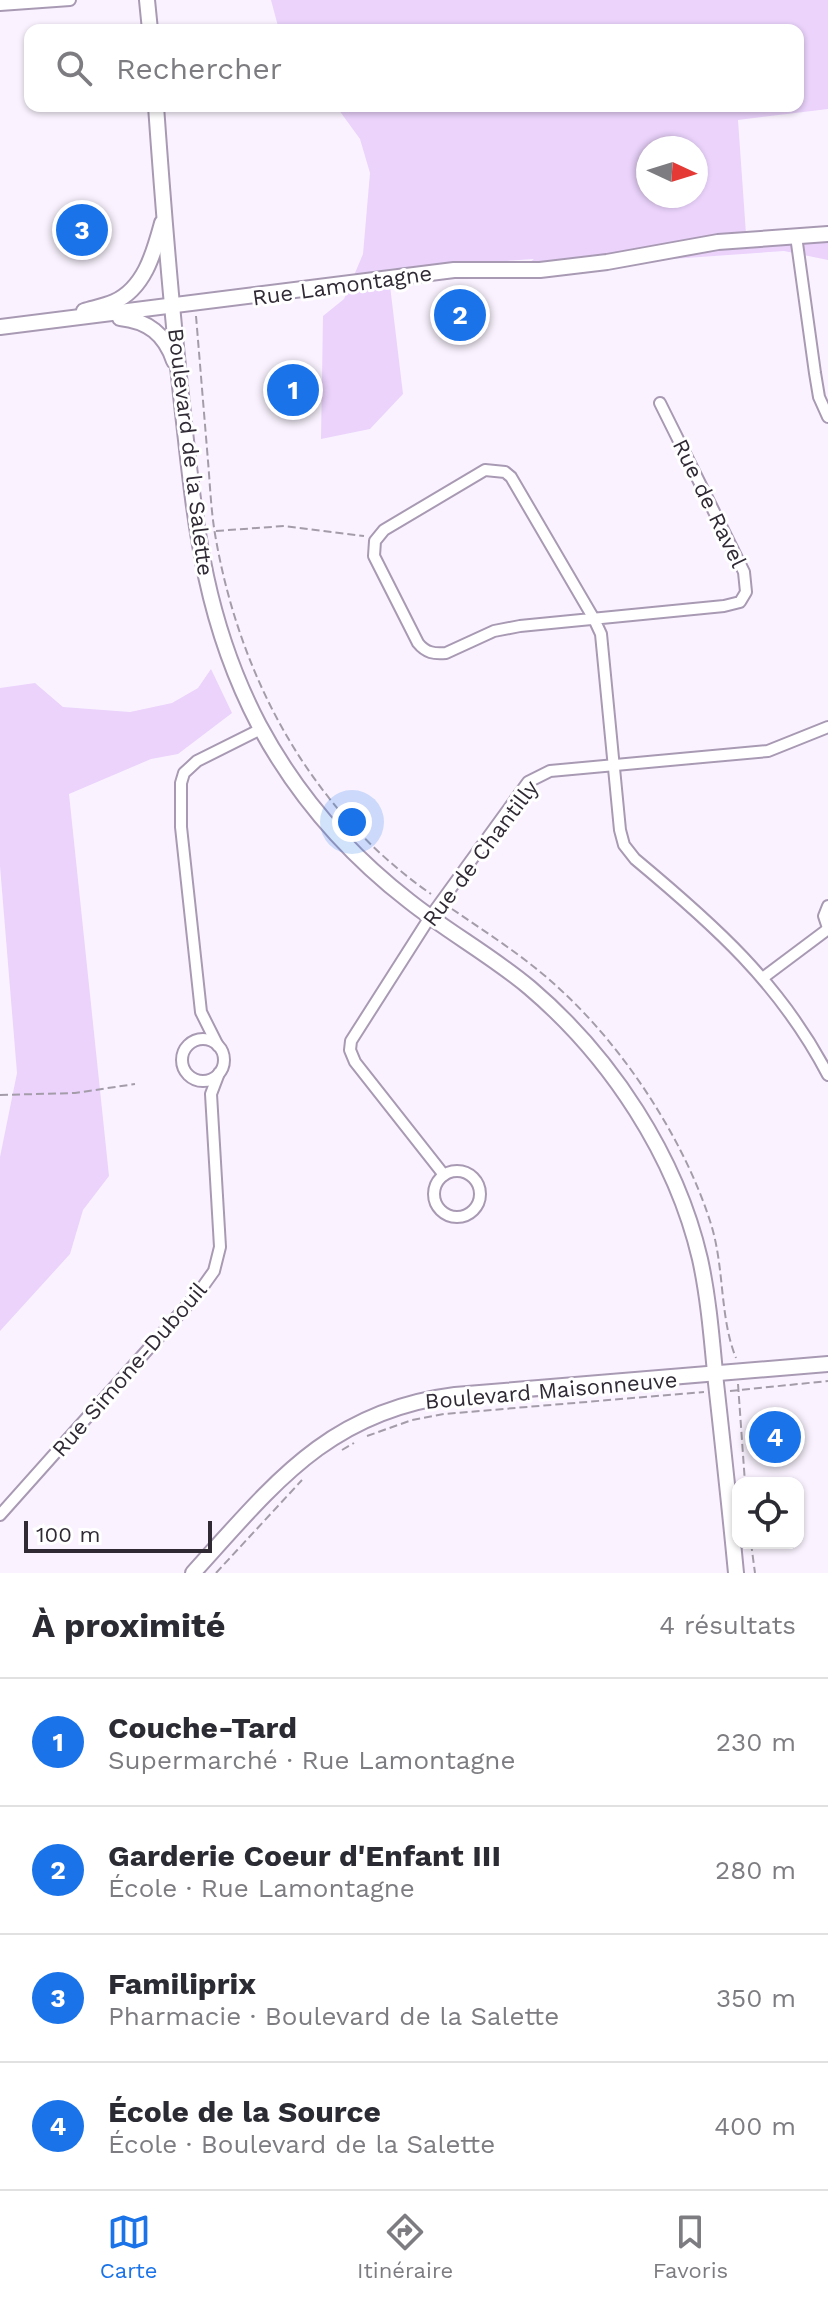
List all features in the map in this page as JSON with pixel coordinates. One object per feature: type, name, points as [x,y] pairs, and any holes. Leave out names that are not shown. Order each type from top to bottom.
[{"type":"street","points":[[0,5],[70,0]]},
{"type":"street","points":[[147,0],[149,24]]},
{"type":"street","name":"Boulevard de la Salette","points":[[156,112],[179,375],[198,542],[216,624],[226,652],[261,729],[302,794],[328,826],[378,875],[430,917],[504,968],[554,1011],[606,1069],[637,1114],[673,1180],[704,1277],[736,1573]]},
{"type":"street","points":[[51,321],[117,301],[137,283],[152,261],[164,215]]},
{"type":"street","name":"Rue Lamontagne","points":[[0,327],[454,270],[540,270],[607,262],[718,242],[828,234]]},
{"type":"street","points":[[796,236],[819,397],[828,417]]},
{"type":"street","points":[[91,316],[133,320],[157,331],[169,347],[179,375]]},
{"type":"street","points":[[815,373],[828,372]]},
{"type":"street","name":"Rue de Ravel","points":[[594,619],[733,605],[740,602],[746,592],[744,572],[737,555],[660,403]]},
{"type":"street","points":[[594,619],[507,627],[446,653],[429,653],[418,643],[375,562],[375,541],[384,530],[478,474],[491,469],[505,472],[511,477],[594,619],[603,643],[612,764],[620,830],[627,851],[719,930],[764,977],[794,1018],[828,1075]]},
{"type":"street","name":"Rue de Chantilly","points":[[444,1175],[355,1062],[350,1047],[358,1027],[430,917],[528,782],[550,771],[768,751],[828,727]]},
{"type":"street","name":"Rue Simone-Dubouil","points":[[0,1515],[199,1292],[214,1271],[220,1247],[211,1094],[224,1059],[201,1012],[181,827],[181,783],[184,773],[197,761],[261,729]]},
{"type":"street","points":[[764,977],[828,928],[824,916],[828,906]]},
{"type":"street","name":"Rue Simone-Dubouil","points":[[201,1012],[183,1054],[183,1066],[206,1095],[211,1111]]},
{"type":"street","points":[[189,1044],[205,1039],[218,1046]]},
{"type":"street","points":[[194,1079],[206,1080],[219,1073]]},
{"type":"street","points":[[464,1172],[475,1180],[479,1186],[479,1200],[472,1212],[451,1217],[439,1208],[434,1194],[444,1175],[464,1172]]},
{"type":"street","name":"Boulevard Maisonneuve","points":[[193,1573],[296,1463],[328,1439],[382,1413],[423,1400],[455,1395],[828,1364]]},
{"type":"path","points":[[195,304],[214,532],[224,581],[246,655],[284,731],[312,774],[365,838],[426,890]]},
{"type":"path","points":[[214,532],[284,526],[368,537]]},
{"type":"path","points":[[0,1095],[75,1093],[135,1084]]},
{"type":"path","points":[[731,1390],[828,1381]]},
{"type":"path","points":[[738,1382],[745,1477]]},
{"type":"path","name":"Boulevard Maisonneuve","points":[[336,1453],[387,1428],[444,1414],[706,1392]]},
{"type":"path","points":[[216,1573],[303,1479]]},
{"type":"path","points":[[752,1549],[755,1573]]},
{"type":"shaded area","points":[[271,0],[828,0],[828,109],[804,112],[804,24],[277,24]]},
{"type":"shaded area","points":[[340,112],[803,112],[738,120],[746,234],[828,231],[828,260],[784,251],[519,270],[534,259],[388,269],[403,394],[370,429],[321,439],[323,316],[344,299],[363,254],[370,173],[360,139]]},
{"type":"shaded area","points":[[211,669],[232,713],[178,754],[151,759],[69,794],[109,1176],[83,1210],[70,1254],[0,1331],[0,1157],[17,1073],[0,866],[0,688],[35,683],[63,707],[130,712],[172,703],[198,688]]},
{"type":"place","name":"Familiprix","points":[[82,230]]},
{"type":"place","name":"Garderie Coeur d'Enfant III","points":[[460,315]]},
{"type":"place","name":"Couche-Tard","points":[[293,390]]},
{"type":"place","name":"École de la Source","points":[[775,1437]]}]
